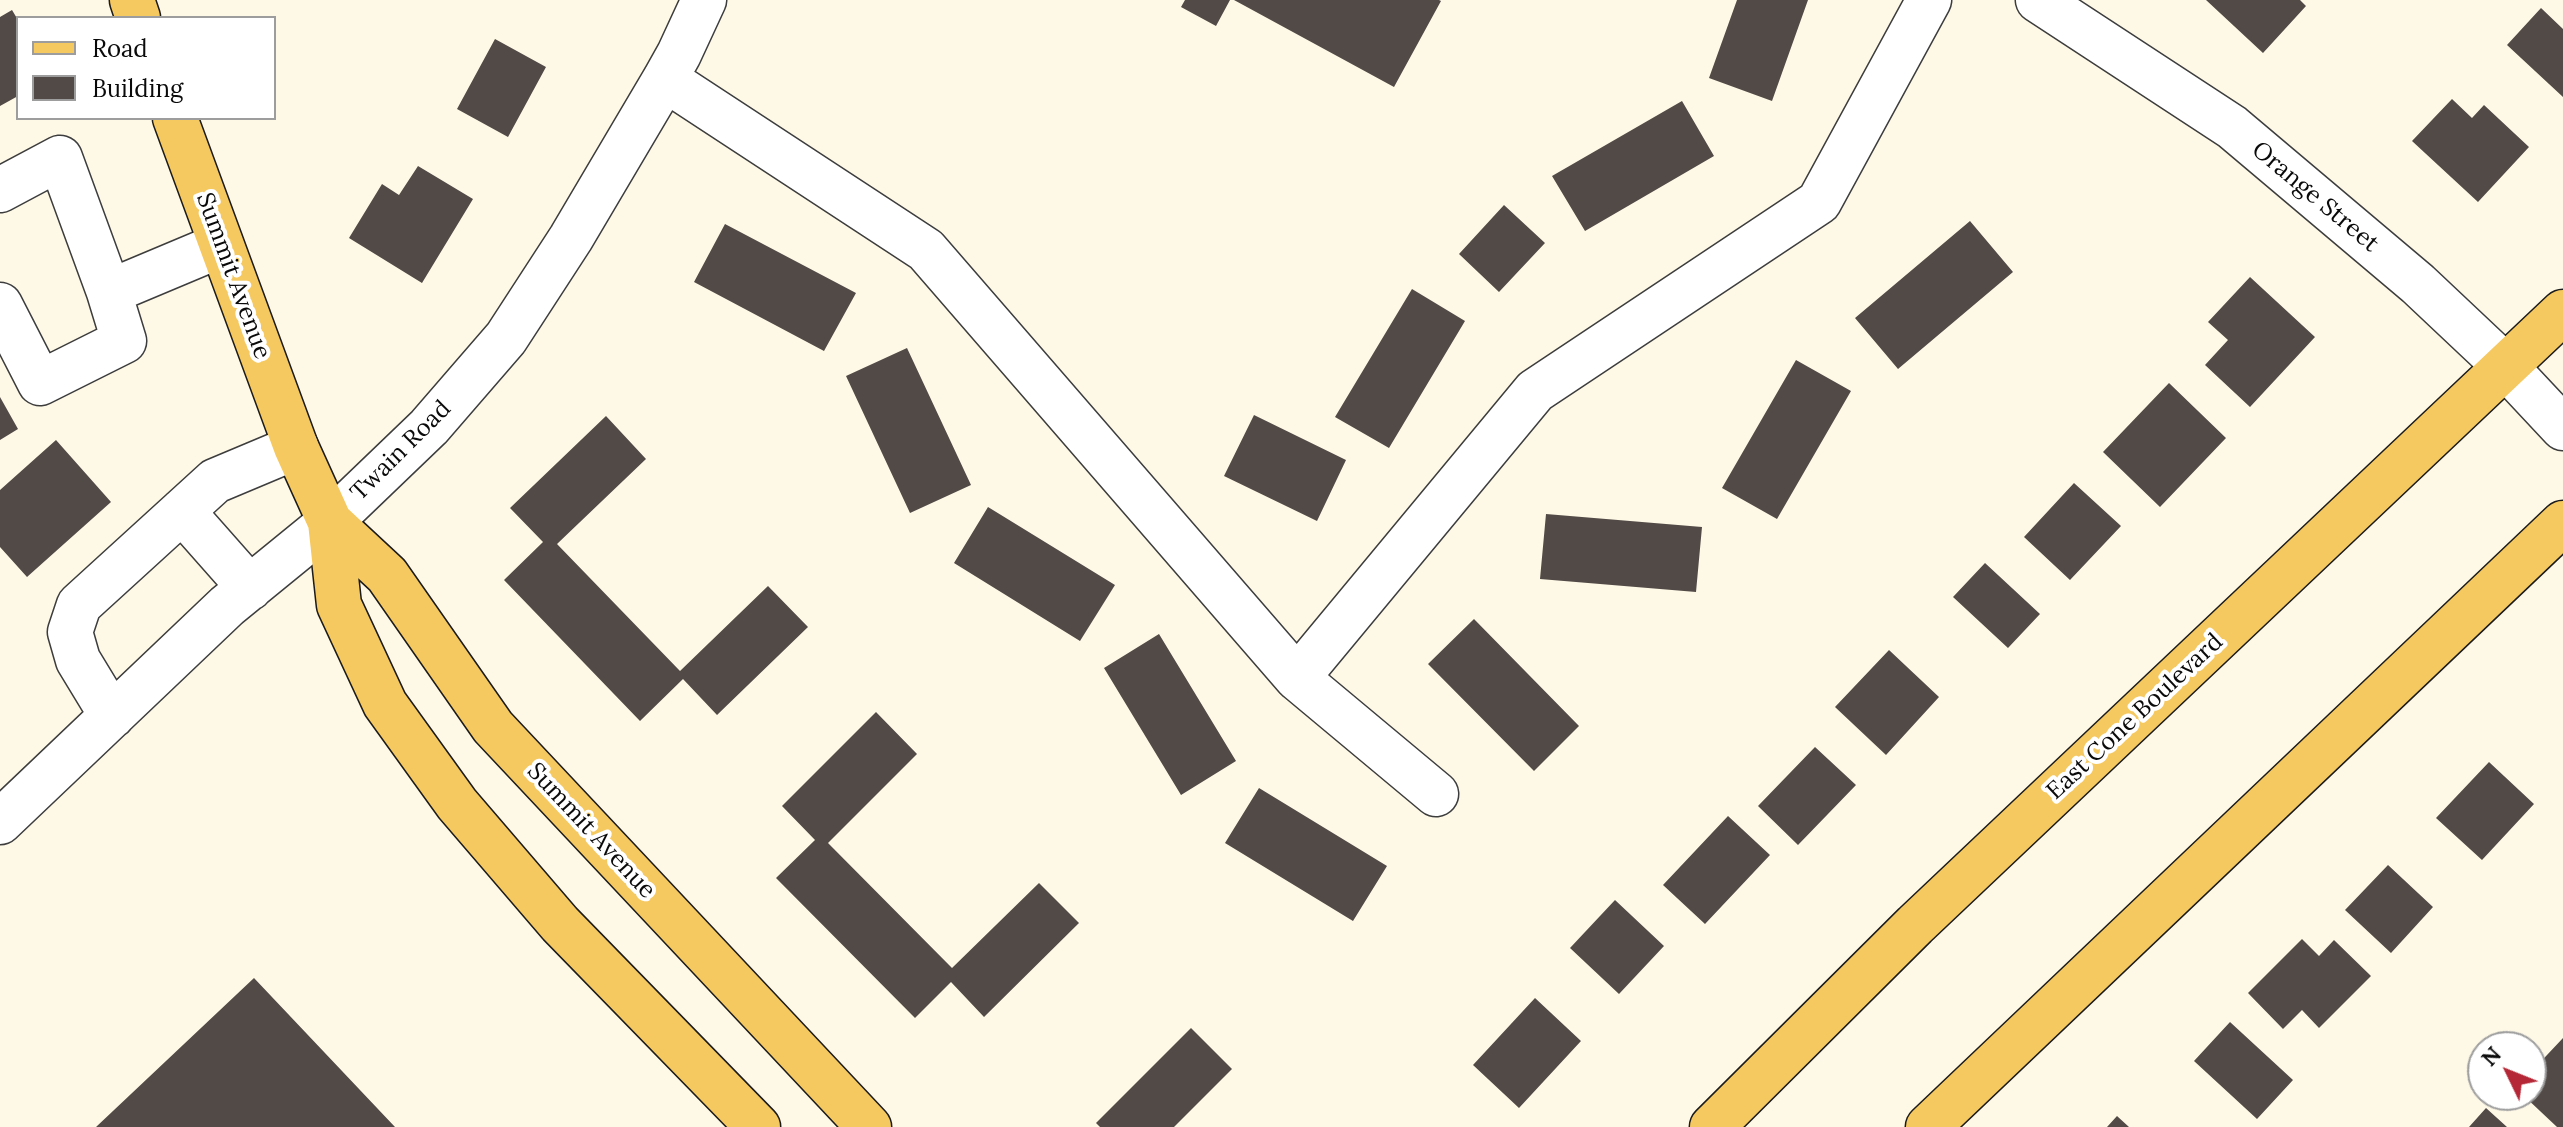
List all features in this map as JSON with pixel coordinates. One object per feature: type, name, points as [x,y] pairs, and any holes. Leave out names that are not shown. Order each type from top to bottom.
[{"type":"main road","name":"Summit Avenue","points":[[176,120],[296,447],[330,522],[339,605],[385,704],[457,804],[560,924],[758,1127]]},
{"type":"main road","name":"East Cone Boulevard","points":[[1712,1127],[1915,925],[2563,312]]},
{"type":"main road","name":"Summit Avenue","points":[[330,522],[387,575],[493,727],[869,1127]]},
{"type":"main road","points":[[1928,1127],[2563,523]]},
{"type":"street","name":"Twain Road","points":[[0,822],[227,606],[330,522],[429,427],[506,338],[571,238],[665,79],[704,0]]},
{"type":"street","points":[[1297,678],[1535,391],[1819,202],[1929,0]]},
{"type":"street","name":"Orange Street","points":[[2038,0],[2087,14],[2232,127],[2418,284],[2505,366],[2563,428]]},
{"type":"street","points":[[665,79],[926,250],[1297,678],[1436,794]]},
{"type":"street","points":[[0,190],[60,158],[124,341],[40,383],[0,305]]},
{"type":"street","points":[[109,292],[221,245]]},
{"type":"street","points":[[112,716],[78,660],[70,632],[79,605],[215,481],[296,447]]},
{"type":"street","points":[[182,511],[250,588]]},
{"type":"building","points":[[1185,0],[1230,0],[1216,26],[1181,7]]},
{"type":"building","points":[[1234,0],[1439,0],[1441,1],[1394,87]]},
{"type":"building","points":[[1737,0],[1808,0],[1772,101],[1709,78]]},
{"type":"building","points":[[2206,0],[2300,0],[2306,6],[2263,53]]},
{"type":"building","points":[[2541,8],[2563,29],[2563,97],[2507,45]]},
{"type":"building","points":[[12,10],[16,17],[16,97],[0,106],[0,17]]},
{"type":"building","points":[[495,39],[546,67],[508,137],[457,109]]},
{"type":"building","points":[[2452,99],[2472,118],[2484,105],[2529,147],[2478,202],[2412,141]]},
{"type":"building","points":[[1682,101],[1714,156],[1585,231],[1552,176]]},
{"type":"building","points":[[418,166],[473,199],[422,283],[349,238],[382,184],[399,195]]},
{"type":"building","points":[[1504,205],[1545,243],[1499,292],[1459,254]]},
{"type":"building","points":[[1970,221],[2013,272],[1898,369],[1855,318]]},
{"type":"building","points":[[725,224],[856,293],[824,351],[694,282]]},
{"type":"building","points":[[2250,277],[2315,337],[2250,407],[2205,365],[2228,340],[2208,322]]},
{"type":"building","points":[[1412,289],[1465,321],[1389,448],[1335,417]]},
{"type":"building","points":[[907,348],[971,485],[910,513],[846,376]]},
{"type":"building","points":[[1796,360],[1851,391],[1777,519],[1722,488]]},
{"type":"building","points":[[2169,383],[2226,438],[2160,507],[2103,452]]},
{"type":"building","points":[[0,397],[18,429],[0,440]]},
{"type":"building","points":[[1254,415],[1346,460],[1317,521],[1224,476]]},
{"type":"building","points":[[606,416],[646,459],[557,544],[680,671],[768,586],[808,627],[717,715],[683,679],[640,721],[504,580],[543,542],[510,508]]},
{"type":"building","points":[[56,440],[111,502],[27,577],[0,547],[0,490]]},
{"type":"building","points":[[2074,483],[2121,526],[2070,580],[2024,537]]},
{"type":"building","points":[[988,507],[1115,585],[1080,641],[954,563]]},
{"type":"building","points":[[1546,514],[1702,527],[1696,592],[1540,579]]},
{"type":"building","points":[[1985,563],[2040,614],[2008,648],[1953,597]]},
{"type":"building","points":[[1474,619],[1579,726],[1534,771],[1428,664]]},
{"type":"building","points":[[1159,634],[1236,761],[1181,795],[1104,668]]},
{"type":"building","points":[[1889,650],[1939,697],[1886,755],[1835,707]]},
{"type":"building","points":[[876,712],[917,754],[828,843],[952,968],[1039,883],[1079,923],[984,1017],[951,982],[915,1018],[776,878],[815,840],[782,806]]},
{"type":"building","points":[[1815,747],[1856,785],[1798,845],[1758,806]]},
{"type":"building","points":[[2489,762],[2534,804],[2482,860],[2436,818]]},
{"type":"building","points":[[1259,788],[1387,866],[1353,921],[1225,843]]},
{"type":"building","points":[[1728,816],[1770,855],[1705,924],[1663,885]]},
{"type":"building","points":[[2388,865],[2433,907],[2391,953],[2345,910]]},
{"type":"building","points":[[1615,900],[1664,946],[1619,994],[1570,948]]},
{"type":"building","points":[[2302,939],[2319,956],[2334,940],[2371,976],[2319,1028],[2302,1010],[2283,1029],[2248,993]]},
{"type":"building","points":[[254,978],[395,1127],[96,1127]]},
{"type":"building","points":[[1535,998],[1581,1041],[1519,1108],[1473,1065]]},
{"type":"building","points":[[2230,1022],[2293,1080],[2257,1119],[2194,1061]]},
{"type":"building","points":[[1191,1028],[1232,1069],[1174,1127],[1100,1127],[1096,1123]]},
{"type":"building","points":[[2563,1038],[2563,1127],[2557,1127],[2540,1111],[2547,1111],[2547,1055]]},
{"type":"building","points":[[2483,1111],[2489,1111],[2507,1127],[2469,1127]]},
{"type":"building","points":[[2117,1116],[2129,1127],[2107,1127]]}]
